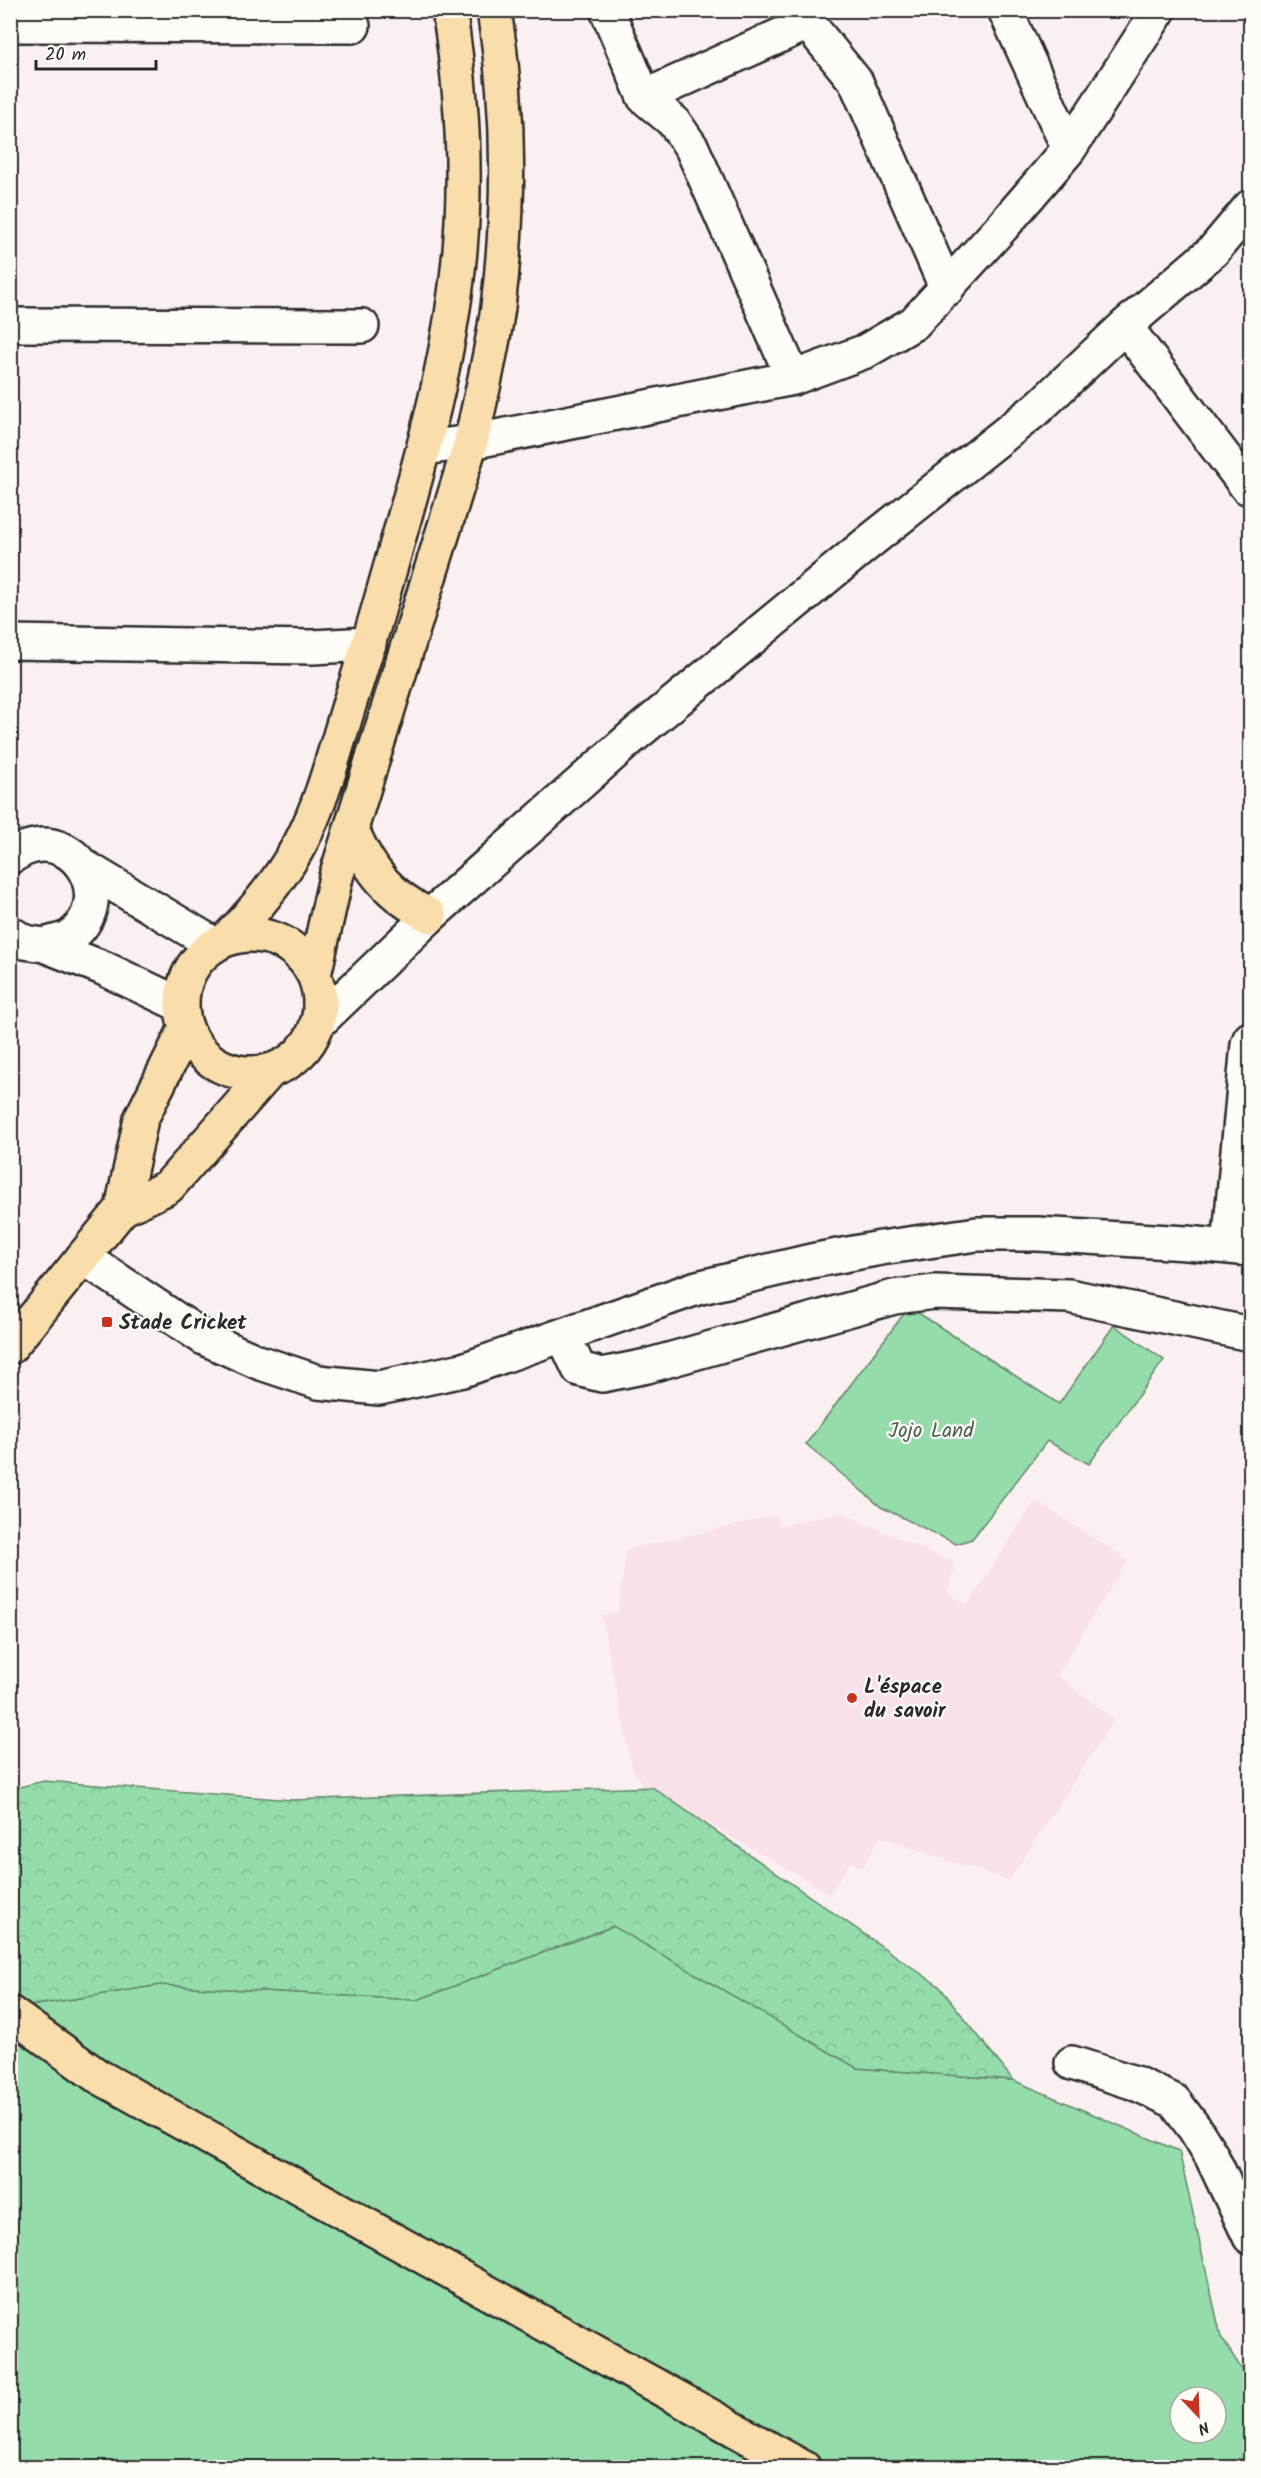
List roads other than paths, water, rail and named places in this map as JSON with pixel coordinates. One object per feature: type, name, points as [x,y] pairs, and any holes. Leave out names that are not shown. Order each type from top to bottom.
[{"type":"main road","points":[[122,1209],[141,1119],[184,1017],[185,982],[197,961],[256,909],[281,876],[302,840],[369,644],[424,448],[450,327],[460,250],[463,183],[462,116],[449,10]]},
{"type":"main road","points":[[314,975],[336,877],[471,441],[486,375],[498,308],[507,172],[505,104],[494,10]]},
{"type":"main road","points":[[351,830],[374,873],[409,905],[430,916]]},
{"type":"main road","points":[[184,1017],[199,1051],[220,1066],[245,1073],[270,1071],[291,1061],[307,1045],[317,1024],[320,999],[314,975],[299,954],[277,940],[252,934],[221,942]]},
{"type":"main road","points":[[10,1347],[122,1209],[168,1187],[270,1071]]},
{"type":"main road","points":[[10,2013],[96,2075],[804,2468]]},
{"type":"street","points":[[606,10],[644,97],[674,122],[692,148],[793,378]]},
{"type":"street","points":[[1005,10],[1069,148]]},
{"type":"street","points":[[424,448],[471,441],[793,378],[866,351],[914,323],[947,289],[1069,148],[1159,10]]},
{"type":"street","points":[[644,97],[806,17],[856,82],[947,289]]},
{"type":"street","points":[[10,25],[353,26]]},
{"type":"street","points":[[317,1024],[430,916],[631,738],[869,542],[1039,407],[1125,326],[1213,251],[1251,207]]},
{"type":"street","points":[[10,325],[362,326]]},
{"type":"street","points":[[1125,326],[1247,488],[1251,486]]},
{"type":"street","points":[[10,642],[312,648],[369,644]]},
{"type":"street","points":[[10,857],[28,848],[49,846],[68,852],[83,866],[221,942]]},
{"type":"street","points":[[44,945],[70,937],[88,917],[93,891],[83,866]]},
{"type":"street","points":[[10,933],[24,942],[44,945],[103,968],[184,1017]]},
{"type":"street","points":[[84,1257],[204,1338],[258,1362],[318,1382],[379,1388],[463,1370],[697,1288],[811,1261],[977,1234],[1038,1234],[1187,1242],[1240,1248],[1248,1044],[1251,1039]]},
{"type":"street","points":[[563,1335],[579,1369],[602,1375],[647,1366],[894,1297],[935,1292],[1068,1296],[1251,1334]]},
{"type":"street","points":[[1072,2063],[1135,2083],[1174,2102],[1211,2155],[1251,2237]]},
{"type":"place","name":"Stade Cricket","points":[[107,1322]]},
{"type":"place","name":"L'éspace du savoir","points":[[852,1698]]},
{"type":"park label","name":"Jojo Land","points":[[931,1430]]}]
